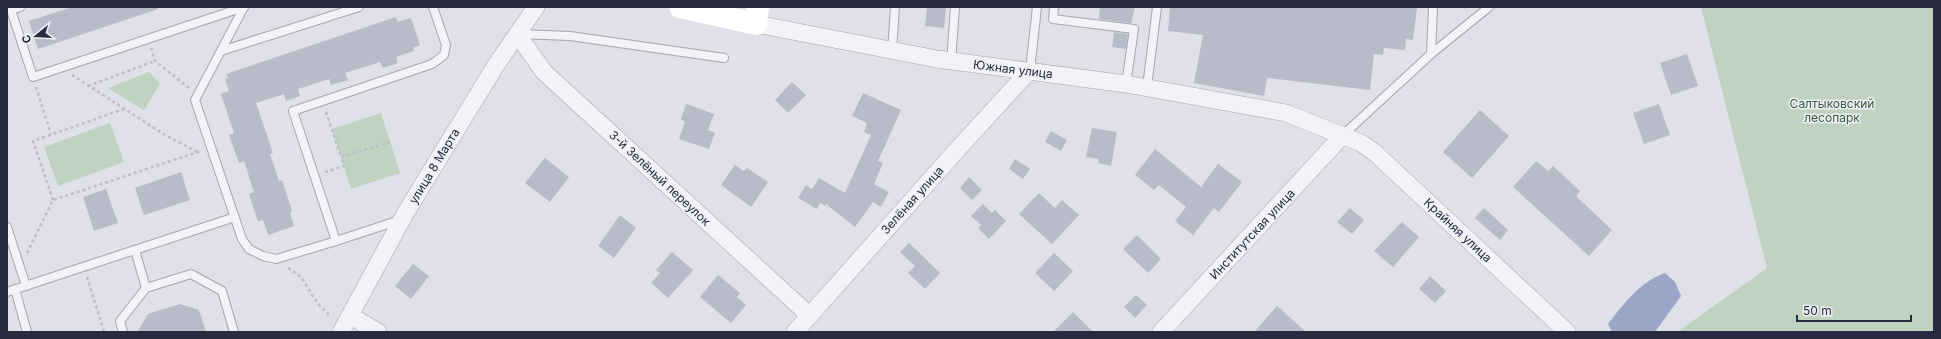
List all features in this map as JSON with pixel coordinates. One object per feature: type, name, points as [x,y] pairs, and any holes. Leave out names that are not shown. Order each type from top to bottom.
[{"type":"street","name":"улица 8 Марта","points":[[345,326],[401,220],[496,65],[536,7]]},
{"type":"street","name":"Южная улица","points":[[680,7],[757,16],[892,51],[951,62],[1030,70],[1147,87],[1286,113],[1344,135]]},
{"type":"street","name":"3-й Зелёный переулок","points":[[517,34],[544,72],[810,316]]},
{"type":"street","name":"Зелёная улица","points":[[795,332],[1030,70]]},
{"type":"street","name":"Институтская улица","points":[[1161,332],[1344,135]]},
{"type":"street","name":"Крайняя улица","points":[[1344,135],[1361,143],[1374,152],[1567,332]]},
{"type":"street","points":[[345,326],[378,332]]},
{"type":"lane","points":[[20,7],[11,10],[33,77],[244,7]]},
{"type":"lane","points":[[244,7],[195,100],[242,239],[249,249],[263,256],[276,259],[401,220]]},
{"type":"lane","points":[[221,51],[359,7]]},
{"type":"lane","points":[[336,240],[294,111],[432,64],[444,55],[446,45],[433,7]]},
{"type":"lane","points":[[892,51],[895,7]]},
{"type":"lane","points":[[951,62],[955,7]]},
{"type":"lane","points":[[1030,70],[1037,7]]},
{"type":"lane","points":[[1054,7],[1053,19],[1134,28],[1126,84]]},
{"type":"lane","points":[[1147,87],[1157,7]]},
{"type":"lane","points":[[1431,54],[1432,7]]},
{"type":"lane","points":[[1344,135],[1431,54],[1489,7]]},
{"type":"lane","points":[[517,34],[570,36],[724,58]]},
{"type":"lane","points":[[28,332],[11,291],[235,218]]},
{"type":"lane","points":[[7,227],[26,286]]},
{"type":"lane","points":[[135,250],[146,288]]},
{"type":"lane","points":[[124,332],[120,321],[146,288],[191,274],[222,291],[234,332]]},
{"type":"path","points":[[147,40],[155,61],[197,95]]},
{"type":"path","points":[[88,86],[155,61]]},
{"type":"path","points":[[60,69],[166,135],[198,152]]},
{"type":"path","points":[[33,77],[51,134]]},
{"type":"path","points":[[315,176],[344,166],[323,101]]},
{"type":"path","points":[[20,268],[53,200],[34,140],[124,109]]},
{"type":"path","points":[[341,157],[390,142]]},
{"type":"path","points":[[53,200],[211,147]]},
{"type":"path","points":[[276,259],[301,277],[318,304],[345,326]]},
{"type":"path","points":[[84,267],[104,332]]},
{"type":"green space","name":"Салтыковский лесопарк","points":[[1701,7],[1934,7],[1934,332],[1677,332],[1767,268]]},
{"type":"green space","points":[[149,72],[160,84],[144,110],[108,88]]},
{"type":"green space","points":[[381,113],[400,173],[351,189],[332,129]]},
{"type":"green space","points":[[110,123],[124,162],[58,186],[44,147]]},
{"type":"water","points":[[1665,273],[1675,282],[1681,296],[1655,332],[1612,332],[1608,324],[1626,301],[1640,287]]},
{"type":"building","points":[[72,7],[158,7],[158,9],[38,49],[29,21]]},
{"type":"building","points":[[927,7],[946,7],[944,28],[925,26]]},
{"type":"building","points":[[1100,7],[1135,7],[1131,23],[1099,19]]},
{"type":"building","points":[[1170,7],[1417,7],[1413,40],[1406,39],[1405,50],[1384,48],[1383,55],[1374,54],[1370,90],[1267,78],[1264,96],[1194,83],[1203,35],[1168,31]]},
{"type":"building","points":[[396,17],[398,22],[411,18],[420,45],[413,48],[414,51],[396,57],[398,63],[383,68],[380,62],[345,73],[348,80],[331,85],[329,79],[298,89],[300,96],[286,101],[284,94],[256,103],[273,153],[270,154],[279,181],[282,180],[292,211],[290,212],[294,226],[268,235],[263,220],[258,221],[249,194],[254,192],[244,161],[239,163],[229,135],[234,133],[221,94],[229,91],[225,79],[228,78],[226,74]]},
{"type":"building","points":[[1114,32],[1128,34],[1126,49],[1112,47]]},
{"type":"building","points":[[1687,54],[1698,86],[1671,95],[1660,63]]},
{"type":"building","points":[[792,82],[806,95],[788,113],[775,100]]},
{"type":"building","points":[[863,93],[901,110],[878,161],[883,163],[874,184],[889,192],[881,207],[873,202],[855,227],[826,204],[825,206],[820,203],[817,209],[798,198],[806,185],[812,189],[819,178],[845,193],[871,135],[864,132],[867,123],[852,116]]},
{"type":"building","points":[[686,104],[714,114],[708,130],[715,133],[709,149],[679,139],[685,122],[681,119]]},
{"type":"building","points":[[1659,104],[1670,135],[1644,144],[1633,113]]},
{"type":"building","points":[[1480,110],[1509,136],[1472,178],[1443,152]]},
{"type":"building","points":[[1092,128],[1117,132],[1111,166],[1098,163],[1099,159],[1086,157]]},
{"type":"building","points":[[1051,131],[1067,140],[1061,151],[1045,142]]},
{"type":"building","points":[[1155,149],[1201,187],[1218,164],[1242,182],[1219,212],[1214,208],[1193,235],[1175,221],[1186,207],[1159,185],[1154,190],[1135,175]]},
{"type":"building","points":[[545,158],[569,177],[550,202],[525,183]]},
{"type":"building","points":[[1015,159],[1030,169],[1023,179],[1009,169]]},
{"type":"building","points":[[1536,161],[1548,171],[1553,166],[1580,191],[1576,196],[1612,230],[1589,256],[1513,187]]},
{"type":"building","points":[[735,165],[744,171],[747,168],[768,182],[751,207],[721,185]]},
{"type":"building","points":[[181,172],[190,200],[144,215],[135,188]]},
{"type":"building","points":[[969,177],[982,190],[972,200],[960,188]]},
{"type":"building","points":[[106,189],[118,223],[94,231],[83,197]]},
{"type":"building","points":[[1039,193],[1055,208],[1062,200],[1079,215],[1052,244],[1019,214]]},
{"type":"building","points":[[983,204],[992,213],[995,210],[1006,221],[989,239],[978,228],[981,225],[971,216]]},
{"type":"building","points":[[1350,208],[1364,220],[1352,234],[1337,222]]},
{"type":"building","points":[[1484,208],[1508,230],[1500,240],[1475,218]]},
{"type":"building","points":[[620,215],[636,228],[614,258],[598,246]]},
{"type":"building","points":[[1402,222],[1419,237],[1393,267],[1374,251]]},
{"type":"building","points":[[1137,235],[1161,259],[1148,273],[1123,249]]},
{"type":"building","points":[[909,243],[940,273],[925,289],[908,273],[915,266],[900,252]]},
{"type":"building","points":[[672,252],[693,270],[668,298],[651,283],[660,273],[656,270]]},
{"type":"building","points":[[1054,253],[1073,271],[1054,291],[1035,273]]},
{"type":"building","points":[[413,264],[429,276],[411,299],[395,286]]},
{"type":"building","points":[[718,275],[740,293],[737,297],[746,305],[731,323],[700,297]]},
{"type":"building","points":[[1430,276],[1446,291],[1435,303],[1419,289]]},
{"type":"building","points":[[1136,295],[1147,305],[1135,318],[1124,307]]},
{"type":"building","points":[[180,304],[199,310],[206,332],[137,332],[148,314]]},
{"type":"building","points":[[1277,306],[1306,332],[1254,332]]},
{"type":"building","points":[[1073,312],[1093,332],[1053,332]]}]
